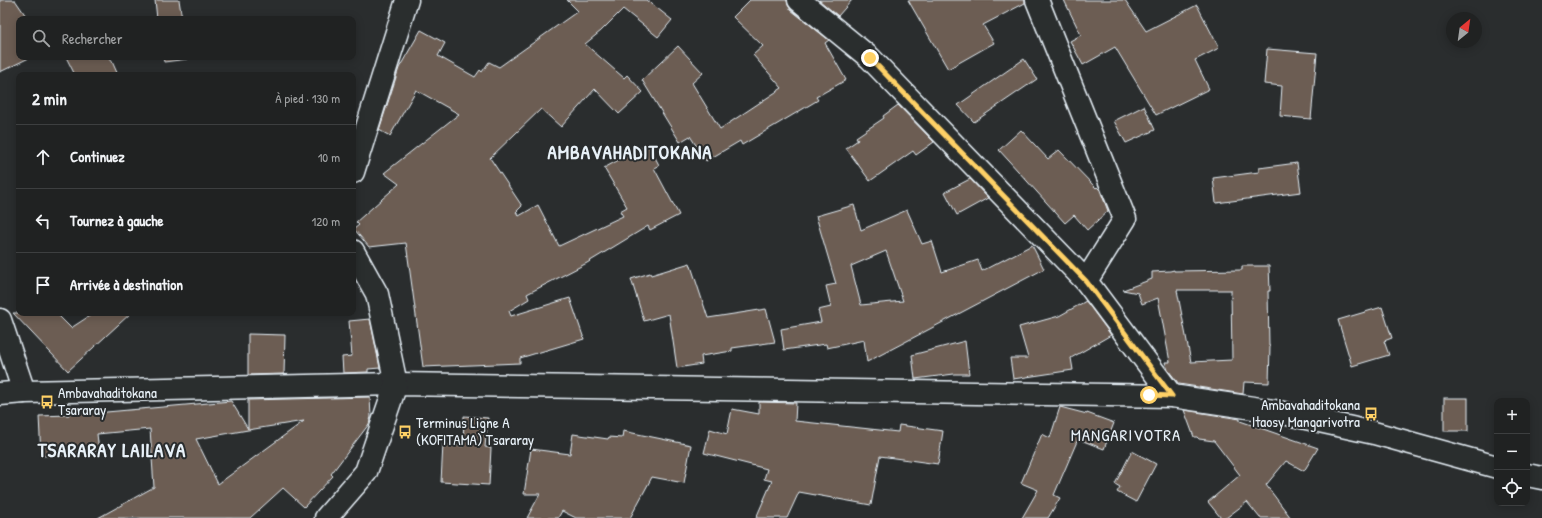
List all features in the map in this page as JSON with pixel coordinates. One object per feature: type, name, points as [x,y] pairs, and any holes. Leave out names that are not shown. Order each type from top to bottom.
[{"type":"street","points":[[356,162],[407,0]]},
{"type":"street","points":[[799,0],[870,58],[1086,281],[1172,396]]},
{"type":"street","points":[[1037,0],[1125,218],[1086,281]]},
{"type":"street","points":[[326,518],[366,472],[396,384],[377,294],[356,256]]},
{"type":"street","points":[[0,320],[24,392]]},
{"type":"street","points":[[0,394],[24,392],[396,384],[1172,396],[1274,411],[1374,433],[1494,467]]},
{"type":"street","points":[[1530,476],[1542,478]]},
{"type":"building","points":[[0,0],[15,0],[26,16],[16,16],[16,60],[25,60],[0,72]]},
{"type":"building","points":[[155,0],[179,0],[182,16],[157,16]]},
{"type":"building","points":[[567,0],[647,0],[672,20],[658,37],[623,9],[601,31],[585,44],[624,78],[627,75],[643,92],[619,114],[595,89],[561,127],[541,109],[490,158],[522,206],[516,212],[519,216],[538,205],[559,246],[623,216],[620,211],[627,207],[604,168],[648,144],[659,165],[654,168],[679,215],[650,230],[648,226],[587,263],[527,294],[529,299],[509,311],[511,316],[570,298],[584,339],[520,358],[520,363],[423,367],[406,243],[369,247],[356,231],[356,227],[359,225],[356,222],[399,184],[384,173],[459,114],[416,90],[390,136],[379,130],[399,68],[421,30],[445,43],[438,56],[475,77],[480,70],[482,72],[489,62],[499,67],[578,11]]},
{"type":"building","points":[[750,0],[787,0],[791,10],[829,40],[825,43],[846,80],[816,97],[818,100],[742,145],[740,141],[706,161],[690,136],[680,142],[642,80],[678,46],[703,73],[692,83],[720,129],[782,88],[753,55],[763,46],[733,17]]},
{"type":"building","points":[[819,0],[852,0],[838,16]]},
{"type":"building","points":[[908,0],[1025,0],[1025,3],[983,25],[994,43],[948,69]]},
{"type":"building","points":[[1064,0],[1125,0],[1146,31],[1197,5],[1219,48],[1195,60],[1209,89],[1156,115],[1115,47],[1083,65],[1070,41],[1081,35]]},
{"type":"building","points":[[1267,49],[1317,53],[1311,119],[1280,116],[1282,86],[1264,84]]},
{"type":"building","points":[[1024,59],[1037,79],[974,122],[958,105]]},
{"type":"building","points":[[68,60],[111,60],[117,72],[74,72]]},
{"type":"building","points":[[164,60],[180,60],[164,62]]},
{"type":"building","points":[[898,105],[934,142],[916,155],[913,151],[870,181],[846,148],[858,140],[856,137],[884,118],[883,116]]},
{"type":"building","points":[[1144,106],[1155,130],[1126,143],[1114,121]]},
{"type":"building","points":[[1021,130],[1048,159],[1059,150],[1096,188],[1097,187],[1100,190],[1108,211],[1087,230],[1074,215],[1065,223],[999,150]]},
{"type":"building","points":[[1297,163],[1301,192],[1216,203],[1213,178],[1259,172],[1259,168]]},
{"type":"building","points":[[970,179],[988,198],[957,215],[945,192]]},
{"type":"building","points":[[854,205],[861,230],[907,210],[922,244],[932,241],[942,272],[978,260],[982,271],[1032,245],[1044,269],[867,362],[864,340],[827,348],[826,344],[784,350],[781,329],[821,322],[818,310],[831,307],[826,286],[836,284],[816,216]],"holes":[[[886,251],[903,301],[861,305],[851,266]]]},
{"type":"building","points":[[690,263],[708,318],[766,309],[775,342],[732,348],[732,351],[701,356],[702,364],[677,368],[669,314],[644,321],[631,279],[650,273],[651,275]]},
{"type":"building","points":[[1242,266],[1269,266],[1269,383],[1244,382],[1243,394],[1179,384],[1168,370],[1165,362],[1170,362],[1158,298],[1142,304],[1138,293],[1123,290],[1152,279],[1152,272],[1174,270],[1242,270]],"holes":[[[1177,290],[1231,290],[1232,360],[1191,362]]]},
{"type":"building","points":[[1086,301],[1111,335],[1071,358],[1073,370],[1013,379],[1010,358],[1028,358],[1019,327],[1059,316]]},
{"type":"building","points":[[1382,307],[1392,338],[1384,341],[1389,355],[1352,366],[1338,320]]},
{"type":"building","points":[[13,313],[16,313],[16,316],[59,316],[71,328],[89,316],[128,316],[68,371]]},
{"type":"building","points":[[370,319],[380,368],[368,369],[368,372],[343,373],[342,357],[352,356],[349,321]]},
{"type":"building","points":[[248,334],[285,335],[284,374],[248,375]]},
{"type":"building","points":[[965,341],[969,374],[954,374],[915,379],[912,355]]},
{"type":"building","points":[[370,397],[371,417],[369,424],[331,474],[333,476],[304,507],[283,488],[250,518],[98,518],[154,487],[150,429],[97,434],[99,451],[41,456],[39,416],[69,415],[69,412],[95,410],[95,413],[231,401],[248,429],[248,400]],"holes":[[[304,421],[218,484],[196,439]]]},
{"type":"building","points":[[1444,398],[1468,398],[1468,431],[1444,431]]},
{"type":"building","points":[[759,402],[796,403],[795,421],[898,432],[899,425],[943,431],[938,464],[880,456],[871,505],[799,492],[787,518],[756,518],[772,481],[764,479],[767,469],[704,453],[710,429],[727,434],[732,409],[759,414]]},
{"type":"building","points":[[1060,407],[1087,413],[1114,423],[1104,449],[1078,439],[1054,495],[1060,498],[1048,518],[1022,518],[1038,490],[1021,483],[1042,434],[1050,438]]},
{"type":"building","points":[[1184,410],[1240,419],[1240,421],[1318,448],[1304,471],[1286,461],[1266,485],[1291,518],[1260,518],[1247,502],[1226,518],[1221,518],[1208,502],[1240,475],[1214,441],[1194,437]]},
{"type":"building","points":[[464,416],[488,418],[485,447],[491,448],[489,485],[441,482],[443,444],[463,446]]},
{"type":"building","points":[[623,431],[691,445],[684,483],[652,477],[630,518],[576,518],[562,511],[558,518],[527,518],[540,494],[524,494],[531,449],[570,454],[573,434],[608,439],[609,437],[622,438]]},
{"type":"building","points":[[1132,451],[1156,464],[1136,502],[1117,492],[1120,487],[1115,484]]},
{"type":"place","name":"Ambavahaditokana Tsararay","points":[[47,402]]},
{"type":"place","name":"Ambavahaditokana Itaosy Mangarivotra","points":[[1371,414]]},
{"type":"place","name":"Terminus Ligne A (KOFITAMA) Tsararay","points":[[405,432]]},
{"type":"district","name":"AMBAVAHADITOKANA","points":[[630,152]]},
{"type":"district","name":"MANGARIVOTRA","points":[[1126,435]]},
{"type":"district","name":"TSARARAY LAILAVA","points":[[112,450]]},
{"type":"route","points":[[870,58],[1086,281],[1172,396],[1149,395]]}]
